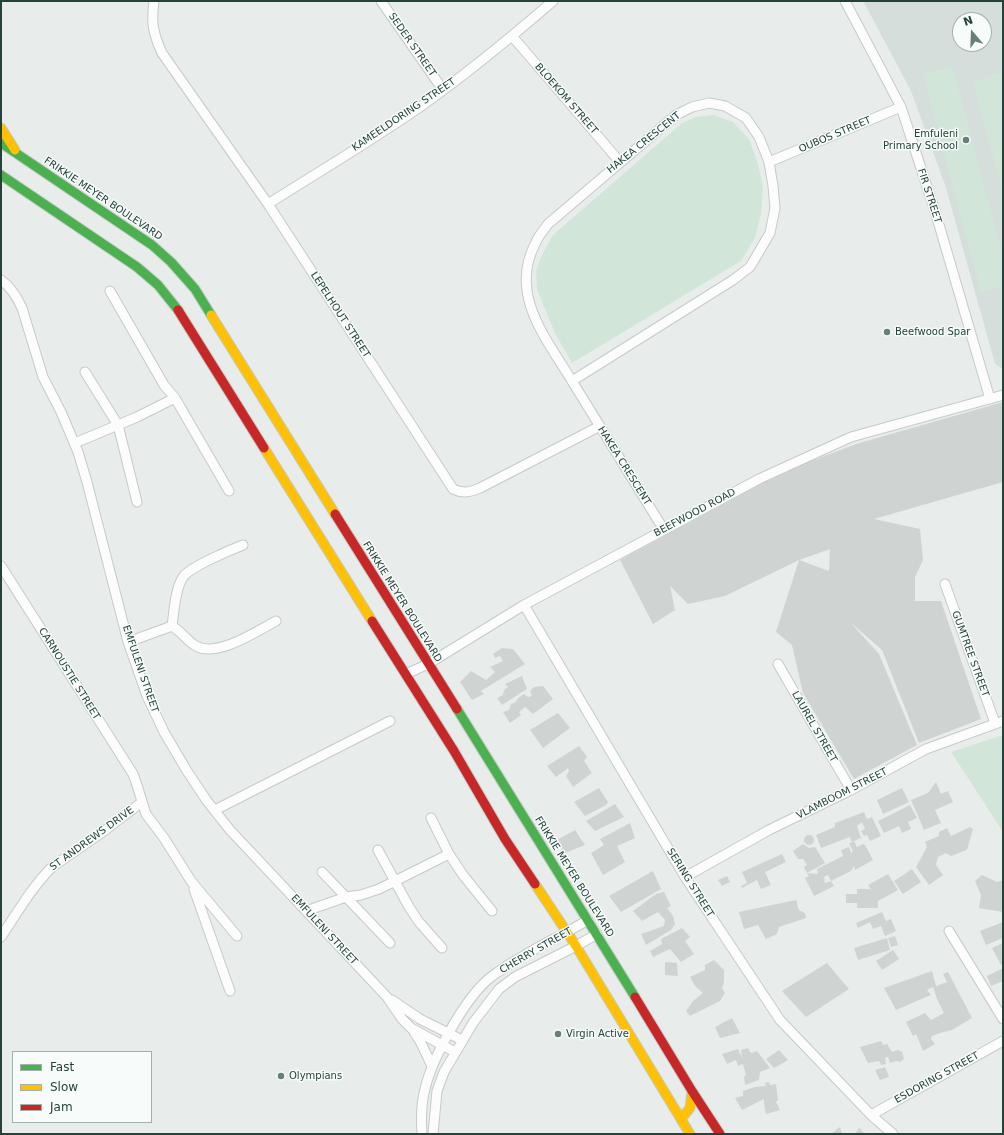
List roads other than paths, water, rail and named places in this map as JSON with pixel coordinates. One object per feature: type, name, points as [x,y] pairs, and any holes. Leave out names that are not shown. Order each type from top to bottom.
[{"type":"street","name":"LEPELHOUT STREET","points":[[154,1],[152,18],[153,30],[154,36],[162,53],[268,204],[453,489],[461,492],[469,492],[480,488],[600,426]]},
{"type":"street","name":"SEDER STREET","points":[[381,1],[443,90]]},
{"type":"street","name":"KAMEELDORING STREET","points":[[268,204],[415,110],[512,36],[553,1]]},
{"type":"street","name":"FIR STREET","points":[[846,1],[901,107],[935,211],[990,399]]},
{"type":"street","name":"BLOEKOM STREET","points":[[512,36],[620,162]]},
{"type":"street","name":"HAKEA CRESCENT","points":[[572,381],[712,294],[750,267],[770,233],[775,208],[769,162],[759,137],[746,118],[725,106],[709,103],[692,107],[676,115],[548,224],[536,242],[528,264],[526,280],[530,307],[538,326],[664,530]]},
{"type":"street","name":"OUBOS STREET","points":[[769,162],[901,107]]},
{"type":"street","points":[[1,128],[19,156]]},
{"type":"street","name":"FRIKKIE MEYER BOULEVARD","points":[[1,143],[162,252],[195,289],[720,1134]]},
{"type":"street","points":[[1,175],[137,266],[168,296],[179,311],[334,562],[454,751],[505,839],[576,946],[629,1036],[690,1134]]},
{"type":"street","name":"EMFULENI STREET","points":[[1,280],[18,299],[43,377],[75,443],[87,482],[128,642],[147,696],[164,732],[186,771],[244,846],[387,997],[410,1028],[455,1052]]},
{"type":"street","points":[[110,291],[164,385],[175,398],[229,491]]},
{"type":"street","points":[[85,372],[118,425],[137,502]]},
{"type":"street","name":"BEEFWOOD ROAD","points":[[406,674],[428,664],[524,605],[759,479],[851,437],[1003,396]]},
{"type":"street","points":[[75,443],[137,417],[175,398]]},
{"type":"street","points":[[172,626],[178,588],[183,577],[190,570],[243,545]]},
{"type":"street","name":"CARNOUSTIE STREET","points":[[1,566],[129,769],[136,782],[146,814],[164,838],[191,881]]},
{"type":"street","name":"GUMTREE STREET","points":[[945,584],[999,722]]},
{"type":"street","name":"SERING STREET","points":[[524,605],[685,877],[780,1020],[871,1115],[893,1134]]},
{"type":"street","points":[[172,626],[195,645],[204,649],[212,649],[240,640],[276,621]]},
{"type":"street","points":[[128,642],[172,626]]},
{"type":"street","name":"LAUREL STREET","points":[[778,664],[851,790]]},
{"type":"street","points":[[215,810],[390,721]]},
{"type":"street","name":"VLAMBOOM STREET","points":[[685,877],[769,830],[851,790],[926,749],[999,722]]},
{"type":"street","name":"ST ANDREWS DRIVE","points":[[1,937],[23,904],[52,867],[104,831],[142,802]]},
{"type":"street","points":[[431,818],[449,854],[463,875],[492,910]]},
{"type":"street","points":[[378,850],[409,907],[419,922],[442,948]]},
{"type":"street","points":[[306,911],[346,897],[370,893],[395,882],[449,854]]},
{"type":"street","points":[[322,872],[390,943]]},
{"type":"street","points":[[191,881],[237,936]]},
{"type":"street","points":[[191,881],[230,991]]},
{"type":"street","name":"CHERRY STREET","points":[[422,1134],[421,1114],[424,1089],[432,1066],[462,1012],[489,978],[508,965],[588,920]]},
{"type":"street","points":[[949,931],[1003,1020]]},
{"type":"street","name":"CHERRY STREET","points":[[433,1134],[437,1091],[444,1072],[462,1040],[499,989],[515,978],[597,934]]},
{"type":"street","name":"EMFULENI STREET","points":[[387,997],[420,1020],[462,1040]]},
{"type":"street","points":[[410,1028],[420,1041],[432,1066]]},
{"type":"street","name":"ESDORING STREET","points":[[871,1115],[1003,1041]]},
{"type":"street","points":[[681,1118],[690,1108],[692,1091]]},
{"type":"place","name":"Emfuleni Primary School","points":[[966,140]]},
{"type":"place","name":"Beefwood Spar","points":[[887,332]]},
{"type":"place","name":"Virgin Active","points":[[558,1034]]},
{"type":"place","name":"Olympians","points":[[281,1076]]}]
